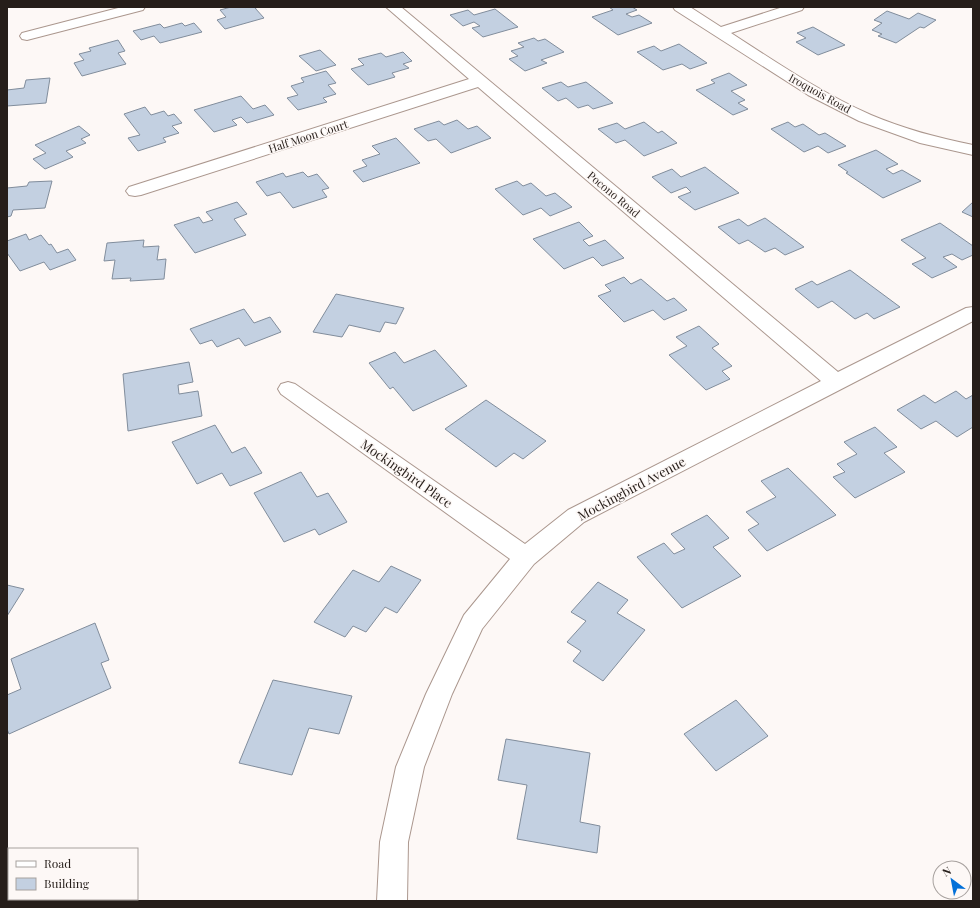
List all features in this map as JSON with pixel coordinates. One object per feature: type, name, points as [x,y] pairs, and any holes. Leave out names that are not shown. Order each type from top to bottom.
[{"type":"street","points":[[27,36],[138,7]]},
{"type":"street","name":"Pocono Road","points":[[393,7],[836,382]]},
{"type":"street","name":"Iroquois Road","points":[[680,7],[813,92],[865,118],[926,140],[973,150]]},
{"type":"street","points":[[719,32],[797,7]]},
{"type":"street","name":"Half Moon Court","points":[[135,191],[480,80]]},
{"type":"street","name":"Mockingbird Avenue","points":[[392,901],[394,842],[409,775],[438,694],[474,622],[526,557],[576,516],[973,313]]},
{"type":"street","name":"Mockingbird Place","points":[[288,389],[526,557]]},
{"type":"building","points":[[231,7],[260,7],[255,8],[264,18],[225,29],[217,20],[226,17],[220,10]]},
{"type":"building","points":[[609,7],[632,7],[637,10],[626,14],[632,17],[639,15],[652,23],[618,35],[592,17],[613,10]]},
{"type":"building","points":[[495,9],[518,27],[483,37],[472,28],[480,26],[474,22],[463,26],[450,15],[468,10],[474,15]]},
{"type":"building","points":[[887,11],[909,19],[918,13],[936,20],[924,28],[920,27],[896,43],[878,36],[882,34],[872,30],[882,23],[874,20]]},
{"type":"building","points":[[182,23],[185,26],[194,23],[202,32],[160,43],[154,36],[141,40],[133,31],[160,24],[164,28]]},
{"type":"building","points":[[813,27],[845,45],[818,55],[796,42],[806,38],[797,33]]},
{"type":"building","points":[[534,38],[538,41],[545,39],[564,52],[541,60],[547,63],[525,71],[509,59],[518,56],[511,51],[524,47],[518,43]]},
{"type":"building","points":[[118,40],[125,51],[118,53],[126,64],[82,76],[74,63],[84,60],[79,54],[91,51],[89,48]]},
{"type":"building","points":[[679,44],[707,63],[690,69],[682,64],[663,70],[637,52],[654,46],[661,51]]},
{"type":"building","points":[[320,50],[336,65],[316,71],[299,56]]},
{"type":"building","points":[[403,52],[412,61],[403,64],[409,68],[392,73],[395,77],[368,85],[351,69],[364,65],[358,59],[381,53],[386,57]]},
{"type":"building","points":[[326,71],[336,83],[328,85],[336,94],[323,98],[327,102],[298,110],[287,98],[298,95],[291,86],[304,82],[301,78]]},
{"type":"building","points":[[729,73],[747,85],[731,91],[745,100],[738,103],[748,109],[733,115],[696,90],[715,83],[711,80]]},
{"type":"building","points":[[50,78],[46,103],[7,106],[7,90],[24,88],[26,80]]},
{"type":"building","points":[[561,82],[568,87],[586,82],[613,103],[593,109],[588,105],[578,108],[566,98],[558,101],[542,88]]},
{"type":"building","points":[[241,96],[253,109],[265,105],[274,115],[247,123],[241,117],[232,120],[237,125],[214,132],[194,110]]},
{"type":"building","points":[[145,107],[151,115],[164,111],[168,116],[174,114],[182,123],[172,126],[179,133],[163,138],[166,142],[138,151],[128,138],[140,135],[124,114]]},
{"type":"building","points":[[457,120],[468,129],[477,126],[491,138],[451,153],[436,139],[428,141],[414,129],[439,121],[444,125]]},
{"type":"building","points":[[644,122],[658,133],[662,131],[677,143],[644,156],[625,140],[616,143],[598,129],[617,123],[625,129]]},
{"type":"building","points":[[788,122],[795,127],[803,124],[819,135],[825,133],[846,146],[828,153],[818,146],[804,152],[771,129]]},
{"type":"building","points":[[79,126],[90,135],[81,139],[86,143],[66,151],[73,157],[45,169],[33,159],[46,153],[35,145]]},
{"type":"building","points":[[396,138],[420,163],[363,182],[353,171],[367,166],[362,160],[380,154],[372,146]]},
{"type":"building","points":[[876,150],[898,164],[886,169],[893,174],[902,170],[921,181],[883,198],[846,173],[848,172],[838,165]]},
{"type":"building","points":[[705,167],[739,193],[695,210],[678,197],[691,192],[686,187],[671,193],[652,177],[672,169],[681,177]]},
{"type":"building","points":[[303,172],[308,177],[317,174],[329,188],[322,190],[327,197],[293,208],[280,192],[267,196],[256,182],[283,173],[286,177]]},
{"type":"building","points":[[52,181],[45,208],[13,210],[11,216],[7,217],[7,188],[27,186],[29,182]]},
{"type":"building","points":[[517,181],[523,186],[531,183],[546,196],[555,193],[572,207],[550,216],[541,208],[523,215],[495,189]]},
{"type":"building","points":[[237,202],[247,214],[234,219],[246,235],[195,253],[174,225],[199,217],[203,223],[213,220],[206,212]]},
{"type":"building","points":[[973,202],[973,217],[962,212]]},
{"type":"building","points":[[765,218],[804,247],[785,255],[775,248],[765,252],[748,240],[739,244],[718,227],[739,219],[748,226]]},
{"type":"building","points":[[579,222],[593,236],[583,240],[589,246],[605,240],[624,258],[602,266],[593,257],[564,269],[533,239]]},
{"type":"building","points":[[940,223],[973,246],[973,255],[962,260],[952,254],[943,257],[957,267],[932,278],[912,264],[926,258],[901,240]]},
{"type":"building","points":[[26,234],[29,240],[41,235],[49,245],[51,244],[57,253],[68,249],[76,260],[50,270],[44,262],[20,271],[7,253],[7,241]]},
{"type":"building","points":[[144,240],[143,247],[159,246],[157,260],[166,259],[164,279],[130,281],[131,278],[112,279],[115,260],[104,261],[107,243]]},
{"type":"building","points":[[850,270],[900,307],[874,319],[867,313],[855,319],[832,301],[818,308],[795,289],[812,281],[817,285]]},
{"type":"building","points":[[624,277],[631,284],[641,279],[667,301],[674,298],[687,310],[664,320],[653,310],[624,322],[598,296],[611,291],[605,285]]},
{"type":"building","points":[[336,294],[404,308],[396,324],[385,322],[380,332],[349,325],[342,337],[313,332]]},
{"type":"building","points":[[244,309],[254,323],[270,317],[281,332],[245,346],[239,338],[217,347],[212,340],[200,344],[190,329]]},
{"type":"building","points":[[699,326],[719,344],[712,348],[732,366],[722,371],[730,379],[706,390],[669,355],[687,346],[676,337]]},
{"type":"building","points":[[435,350],[467,386],[413,411],[393,387],[390,389],[369,363],[395,352],[404,363]]},
{"type":"building","points":[[189,362],[193,382],[178,385],[179,394],[198,391],[202,416],[128,431],[123,374]]},
{"type":"building","points":[[956,391],[966,399],[973,395],[973,427],[957,437],[936,421],[921,429],[897,410],[924,395],[935,403]]},
{"type":"building","points":[[486,400],[546,441],[523,459],[514,453],[496,467],[445,429]]},
{"type":"building","points":[[215,425],[232,453],[245,447],[262,473],[230,486],[222,473],[197,484],[172,442]]},
{"type":"building","points":[[875,427],[897,447],[884,453],[905,472],[855,498],[833,477],[845,472],[837,464],[857,454],[844,442]]},
{"type":"building","points":[[788,468],[836,515],[767,551],[748,530],[759,524],[746,512],[776,497],[761,481]]},
{"type":"building","points":[[301,472],[317,497],[328,493],[347,522],[319,535],[315,529],[284,542],[254,493]]},
{"type":"building","points":[[707,515],[729,538],[713,547],[741,576],[682,608],[637,557],[664,543],[674,554],[685,549],[671,534]]},
{"type":"building","points":[[391,566],[421,580],[397,613],[385,607],[366,632],[353,626],[345,637],[314,622],[353,570],[379,582]]},
{"type":"building","points":[[598,582],[628,600],[617,613],[645,630],[603,681],[573,661],[581,651],[567,642],[586,621],[571,612]]},
{"type":"building","points":[[7,585],[24,589],[7,616]]},
{"type":"building","points":[[95,623],[109,660],[101,663],[111,688],[9,734],[7,729],[7,695],[21,689],[11,659]]},
{"type":"building","points":[[273,680],[352,696],[339,734],[309,728],[292,775],[239,763]]},
{"type":"building","points":[[736,700],[768,736],[716,771],[684,734]]},
{"type":"building","points":[[506,739],[590,753],[580,822],[600,826],[597,853],[517,839],[527,785],[498,780]]},
{"type":"building","points":[[7,850],[8,875],[7,876]]},
{"type":"building","points":[[66,900],[70,901],[20,901]]}]
